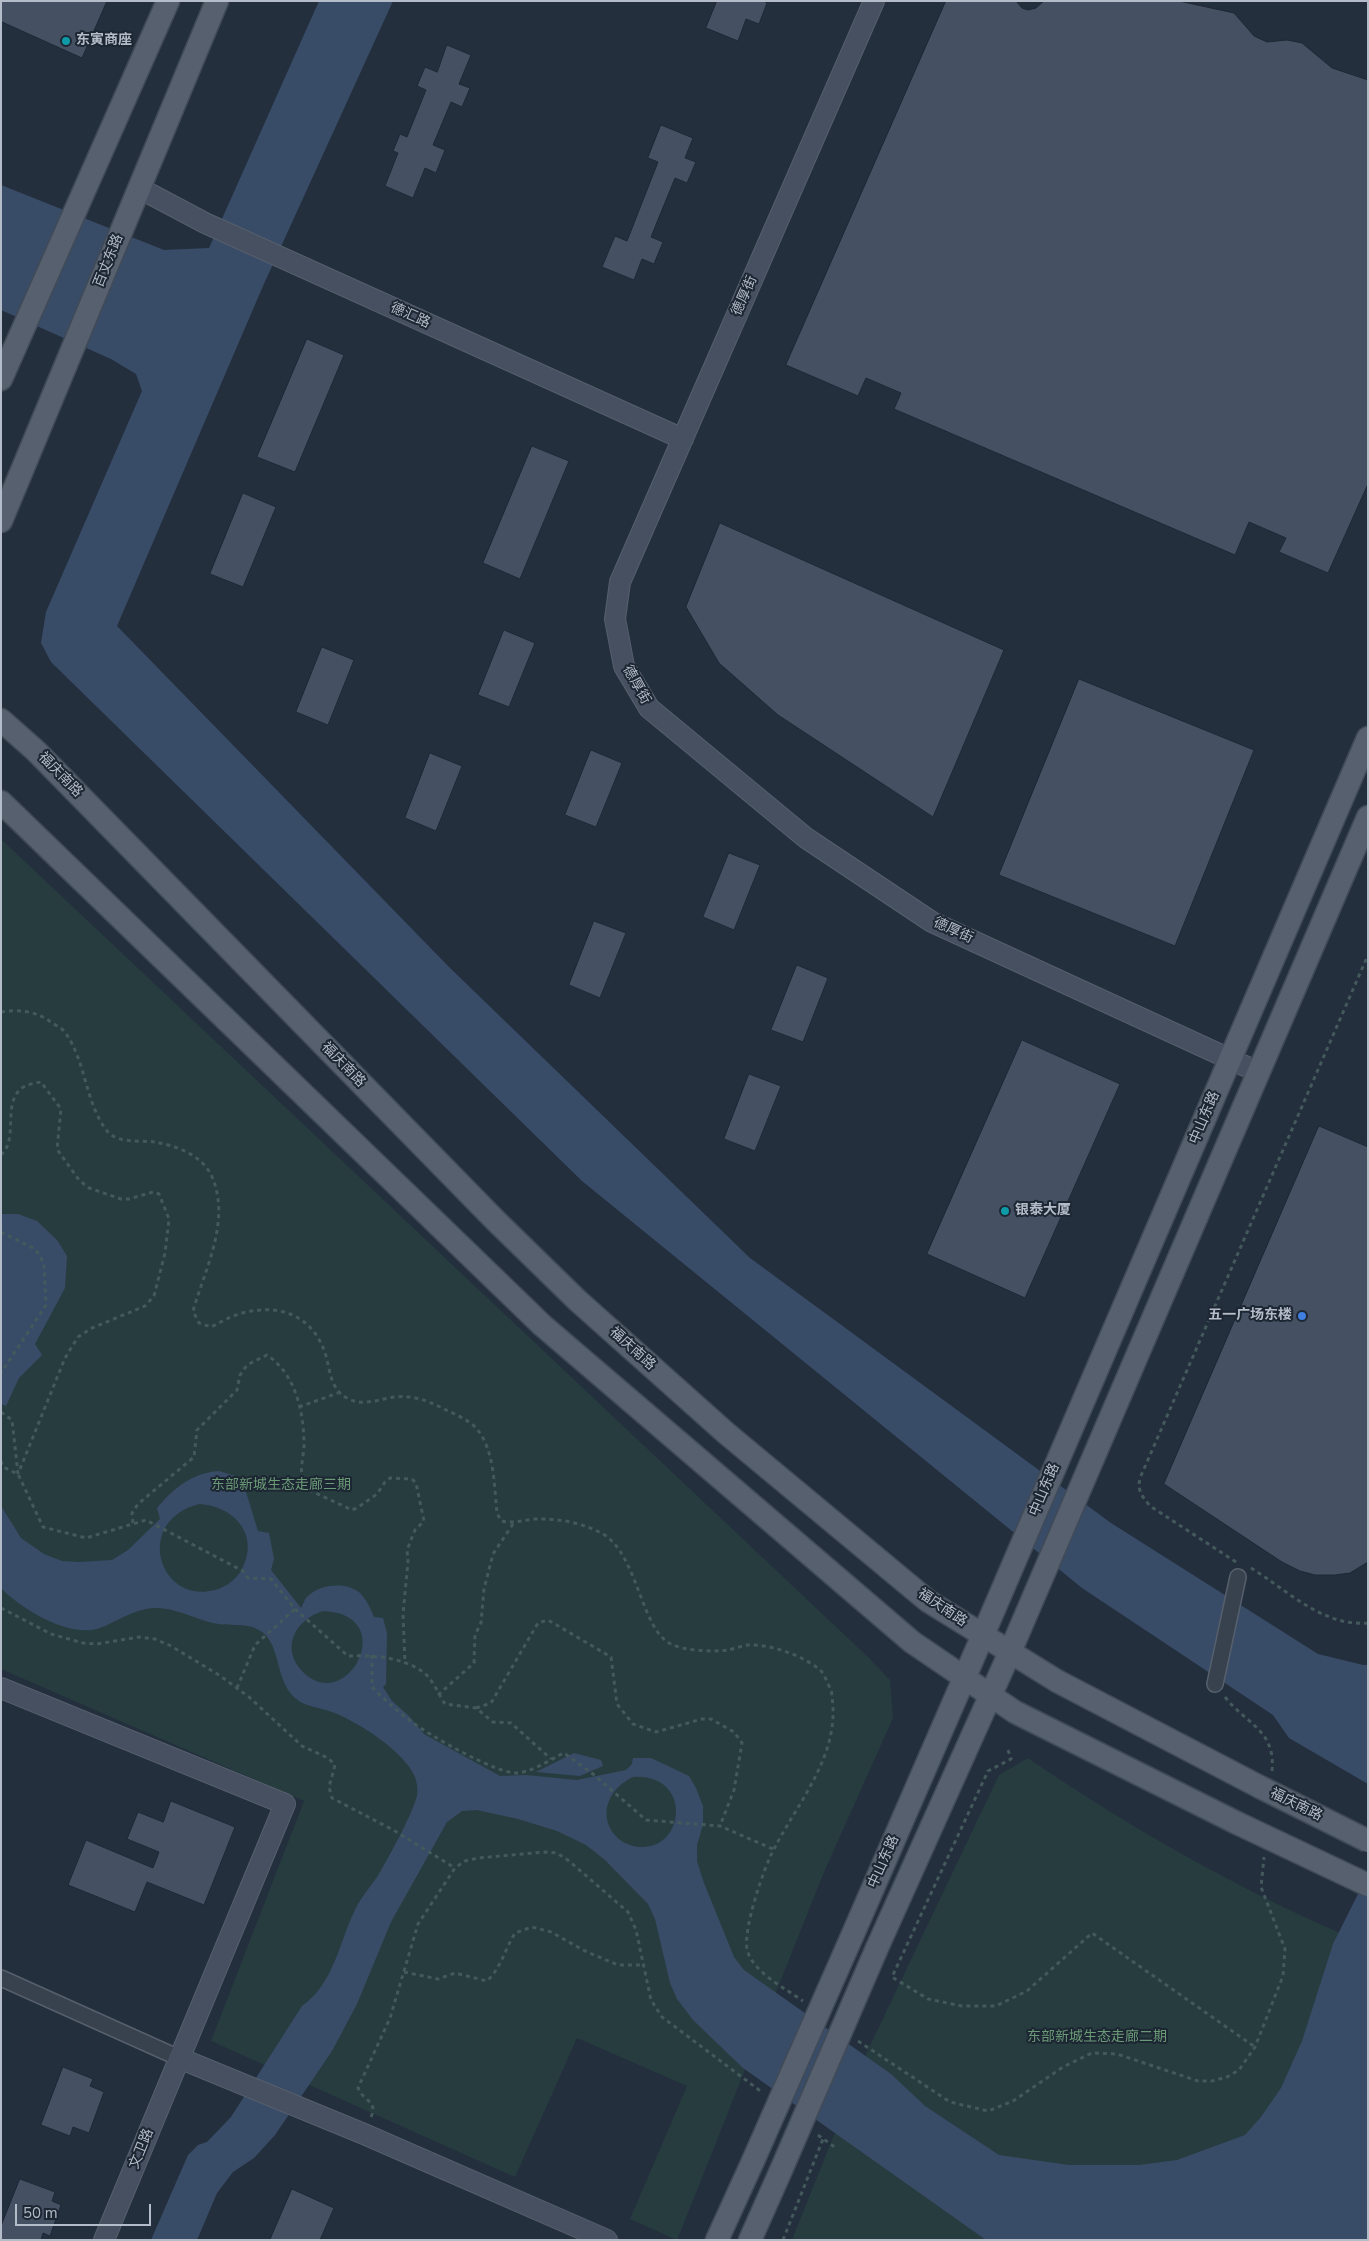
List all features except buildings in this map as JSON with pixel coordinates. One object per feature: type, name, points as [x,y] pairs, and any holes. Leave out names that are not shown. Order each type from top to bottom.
[{"type":"main road","points":[[1,379],[168,1]]},
{"type":"main road","name":"百丈东路","points":[[1,521],[217,1]]},
{"type":"main road","name":"福庆南路","points":[[1,720],[36,751],[481,1206],[577,1300],[726,1433],[928,1601],[1056,1681],[1266,1781],[1368,1841]]},
{"type":"main road","name":"中山东路","points":[[717,2240],[1021,1548],[1368,738]]},
{"type":"main road","points":[[1,802],[542,1325],[912,1642],[1022,1716],[1237,1823],[1368,1885]]},
{"type":"main road","name":"中山东路","points":[[750,2240],[877,1948],[1010,1652],[1368,817]]},
{"type":"street","name":"德厚街","points":[[874,1],[620,582],[615,619],[624,666],[649,708],[806,838],[932,922],[1258,1072]]},
{"type":"street","name":"德汇路","points":[[139,188],[205,223],[683,439]]},
{"type":"street","points":[[1215,1684],[1240,1572]]},
{"type":"street","name":"文卫路","points":[[1,1688],[285,1804],[104,2240]]},
{"type":"street","points":[[1,1978],[179,2058],[364,2134],[607,2240]]},
{"type":"path","points":[[1368,955],[1152,1450],[1138,1487],[1141,1495],[1150,1506],[1240,1572],[1249,1566],[1319,1613],[1346,1622],[1368,1623]]},
{"type":"path","points":[[1,1012],[28,1010],[63,1030],[75,1051],[98,1113],[109,1133],[126,1140],[155,1142],[184,1150],[205,1164],[213,1180],[219,1204],[219,1226],[193,1311],[200,1323],[211,1327],[240,1313],[257,1310],[277,1311],[301,1318],[315,1332],[325,1354],[331,1378],[338,1393],[349,1400],[367,1402],[411,1396],[427,1400],[464,1419],[477,1430],[488,1449],[497,1513],[501,1521],[513,1524],[535,1519],[560,1520],[587,1527],[604,1535],[621,1552],[647,1613],[659,1633],[670,1644],[706,1651],[729,1650],[747,1645],[762,1647],[798,1656],[822,1670],[832,1692],[833,1718],[830,1744],[805,1795],[773,1849],[748,1926],[747,1949],[753,1962],[762,1971],[808,2005]]},
{"type":"path","points":[[1,1156],[10,1137],[12,1102],[24,1086],[40,1082],[60,1109],[58,1149],[79,1180],[89,1188],[121,1199],[129,1199],[153,1192],[159,1194],[169,1219],[165,1253],[154,1296],[145,1306],[92,1328],[78,1337],[65,1358],[18,1474]]},
{"type":"path","points":[[1,1232],[33,1248],[39,1254],[44,1264],[46,1305],[1,1373]]},
{"type":"path","points":[[133,1523],[132,1513],[138,1504],[194,1457],[197,1430],[237,1390],[240,1375],[247,1366],[267,1355],[274,1360],[293,1382],[304,1443],[302,1476],[304,1485],[309,1490],[352,1510],[377,1494],[390,1478],[412,1479],[416,1484],[424,1521],[415,1530],[407,1550],[408,1562],[402,1614],[406,1664]]},
{"type":"path","points":[[299,1407],[338,1393]]},
{"type":"path","points":[[1,1412],[12,1420],[18,1474],[43,1527],[86,1538],[146,1520],[243,1571],[248,1578],[271,1579],[296,1609],[348,1656],[372,1655],[406,1664],[424,1672],[444,1704],[476,1708],[491,1703],[538,1623],[548,1620],[611,1657],[617,1704],[633,1724],[656,1732],[702,1719],[711,1719],[734,1732],[742,1743],[734,1790],[720,1826]]},
{"type":"path","points":[[1,1460],[3,1467],[18,1474]]},
{"type":"path","points":[[438,1695],[474,1663],[474,1635],[482,1623],[484,1589],[493,1554],[513,1524]]},
{"type":"path","points":[[1,1608],[51,1634],[83,1643],[97,1644],[139,1637],[155,1639],[171,1646],[237,1688],[302,1746],[323,1755],[331,1761],[335,1765],[329,1787],[332,1798],[395,1831],[456,1868]]},
{"type":"path","points":[[237,1688],[255,1645],[296,1609]]},
{"type":"path","points":[[372,1655],[372,1687],[411,1722],[487,1766],[503,1772],[518,1773],[564,1753],[593,1774],[646,1820],[720,1826],[773,1849]]},
{"type":"path","points":[[1215,1684],[1236,1711],[1263,1732],[1274,1756],[1266,1781]]},
{"type":"path","points":[[476,1708],[493,1722],[511,1723],[550,1759]]},
{"type":"path","points":[[1008,1750],[1011,1759],[988,1771],[892,1976],[928,1999],[962,2006],[996,2006],[1027,1991],[1092,1932],[1255,2047]]},
{"type":"path","points":[[855,2039],[950,2102],[988,2111],[1013,2101],[1063,2067],[1092,2053],[1117,2054],[1198,2081],[1212,2081],[1226,2077],[1239,2070],[1255,2047],[1283,1976],[1285,1949],[1261,1887],[1265,1849]]},
{"type":"path","points":[[364,2134],[374,2110],[373,2104],[361,2095],[358,2088],[390,2018],[418,1924],[456,1868],[466,1861],[478,1858],[545,1852],[557,1854],[569,1861],[628,1912],[636,1930],[651,2000],[662,2017],[770,2098]]},
{"type":"path","points":[[404,1972],[438,1979],[455,1973],[487,1981],[497,1972],[506,1948],[515,1933],[532,1927],[551,1932],[586,1951],[618,1964],[644,1965]]},
{"type":"path","points":[[816,2133],[836,2148]]},
{"type":"path","points":[[783,2240],[823,2139]]},
{"type":"green space","name":"东部新城生态走廊三期","points":[[1,839],[868,1657],[890,1680],[893,1718],[824,1872],[677,2240],[630,2219],[687,2086],[577,2038],[515,2177],[211,2041],[304,1801],[1,1669]]},
{"type":"green space","name":"东部新城生态走廊二期","points":[[1028,1758],[1109,1811],[1193,1860],[1280,1905],[1368,1945],[1368,2240],[792,2240],[867,2052],[999,1775]]},
{"type":"water","points":[[319,1],[393,1],[263,286],[117,626],[449,967],[750,1258],[1111,1523],[1318,1654],[1368,1665],[1368,1784],[1289,1738],[1273,1715],[1082,1588],[582,1181],[51,662],[41,643],[46,612],[142,391],[136,374],[111,359],[1,310],[1,185],[164,250],[209,248]]},
{"type":"water","points":[[1,1214],[18,1214],[37,1221],[57,1240],[67,1256],[65,1288],[35,1344],[42,1355],[19,1378],[6,1406],[1,1404]]},
{"type":"water","points":[[219,1471],[235,1476],[246,1492],[258,1531],[269,1533],[274,1559],[271,1570],[301,1608],[311,1593],[325,1587],[340,1586],[354,1589],[360,1593],[374,1617],[383,1618],[387,1633],[386,1684],[383,1687],[392,1701],[409,1716],[424,1734],[500,1776],[526,1775],[577,1780],[626,1770],[632,1764],[633,1758],[651,1758],[689,1776],[703,1806],[703,1825],[697,1845],[697,1861],[734,1957],[744,1970],[891,2074],[925,2106],[999,2155],[1069,2165],[1139,2165],[1177,2160],[1245,2135],[1261,2117],[1281,2088],[1302,2041],[1333,1944],[1368,1874],[1368,2240],[986,2240],[743,2068],[693,2020],[677,1999],[670,1983],[655,1919],[648,1904],[605,1860],[586,1845],[557,1831],[518,1819],[477,1810],[462,1811],[447,1822],[391,1922],[357,2004],[332,2051],[275,2135],[254,2158],[233,2172],[217,2193],[197,2240],[151,2240],[188,2155],[198,2145],[207,2142],[231,2117],[302,2006],[313,1996],[330,1972],[358,1904],[378,1876],[395,1845],[410,1815],[417,1794],[416,1779],[410,1767],[379,1738],[342,1716],[303,1703],[291,1694],[285,1685],[272,1644],[267,1636],[259,1630],[242,1625],[213,1623],[162,1608],[147,1609],[133,1613],[100,1628],[88,1630],[75,1629],[61,1626],[33,1613],[1,1588],[1,1506],[21,1538],[44,1554],[62,1561],[112,1560],[128,1550],[160,1519],[157,1508],[170,1494],[192,1478],[209,1472]],"holes":[[[199,1504],[212,1506],[233,1516],[246,1534],[248,1545],[247,1557],[240,1573],[231,1582],[215,1590],[196,1591],[180,1585],[168,1574],[161,1559],[160,1543],[166,1527],[178,1513]],[[323,1611],[347,1616],[359,1628],[363,1644],[359,1660],[349,1674],[335,1682],[318,1682],[301,1670],[292,1652],[294,1634],[306,1620]],[[633,1777],[652,1779],[666,1787],[674,1798],[676,1812],[674,1826],[666,1837],[655,1845],[639,1847],[621,1841],[615,1836],[609,1825],[607,1816],[609,1800],[625,1781]]]},
{"type":"water","points":[[574,1753],[601,1760],[603,1766],[580,1776],[536,1772]]},
{"type":"place","name":"东寅商座","points":[[66,41]]},
{"type":"place","name":"银泰大厦","points":[[1005,1211]]},
{"type":"place","name":"五一广场东楼","points":[[1302,1316]]}]
